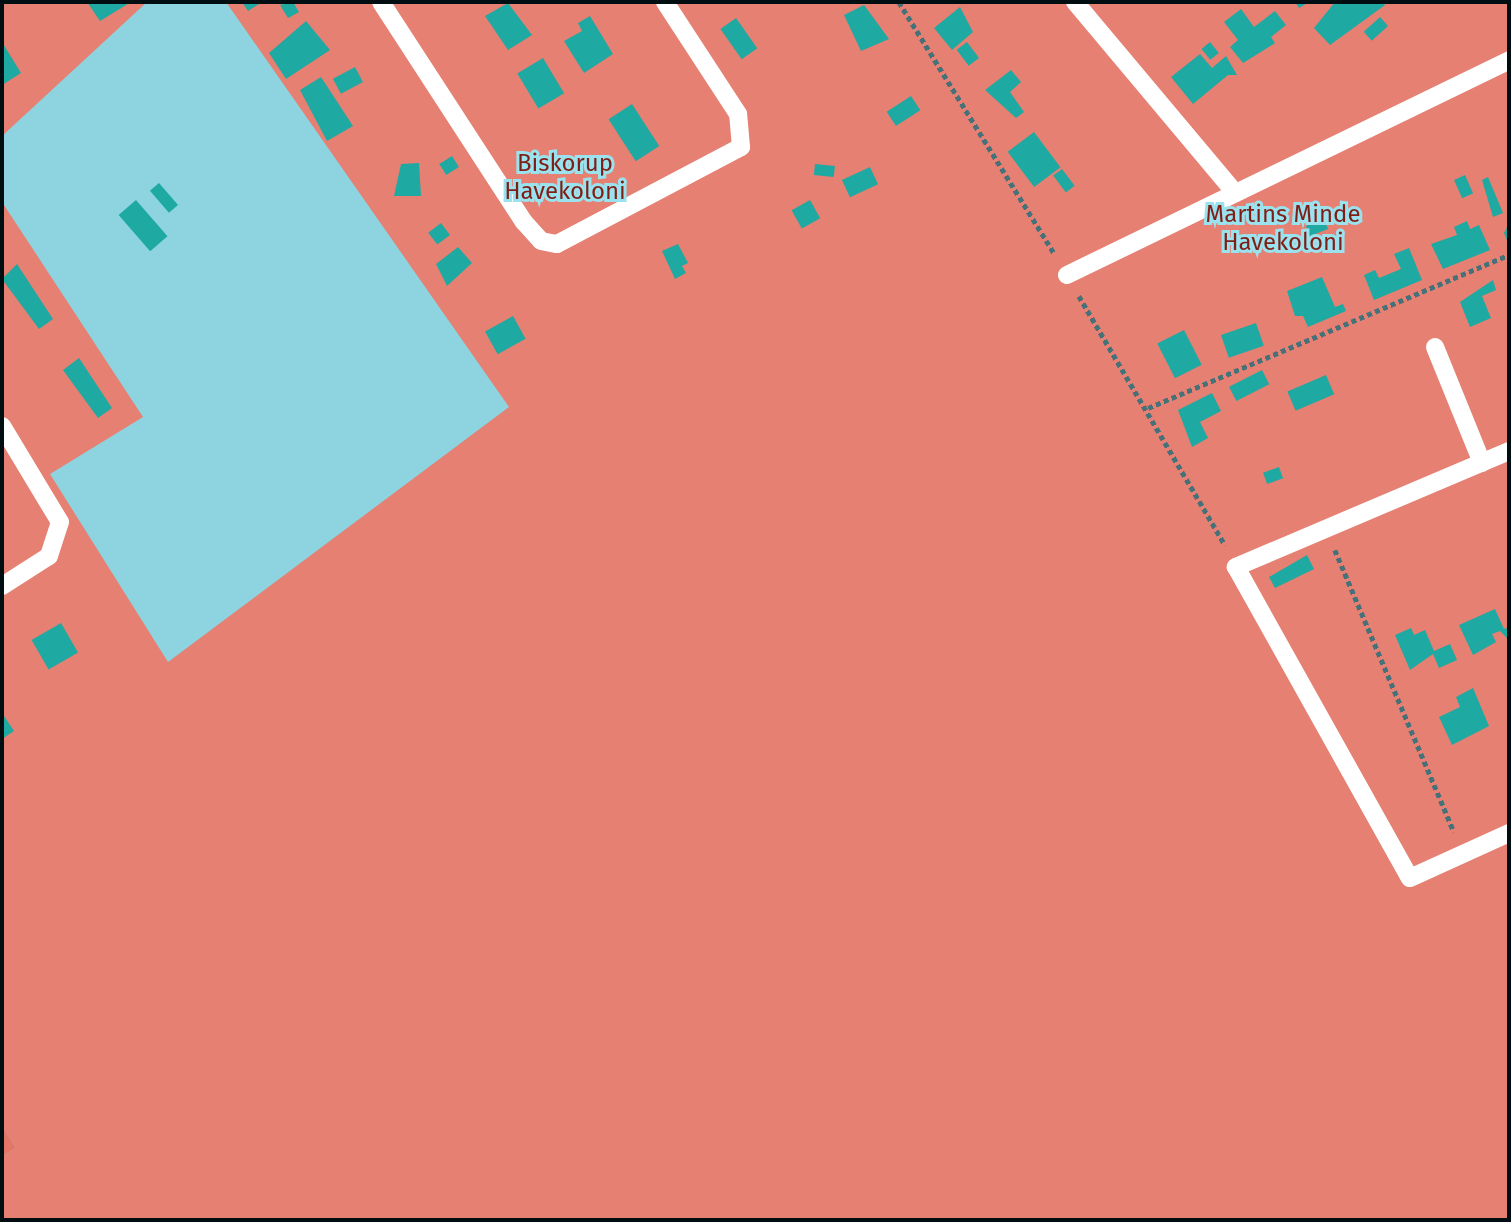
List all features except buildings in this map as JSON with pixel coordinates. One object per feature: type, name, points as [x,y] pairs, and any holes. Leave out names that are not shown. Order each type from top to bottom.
[{"type":"lane","points":[[381,2],[524,222],[541,241],[557,244],[741,147],[745,132],[738,114],[665,2]]},
{"type":"lane","points":[[1076,2],[1235,193]]},
{"type":"lane","points":[[1067,275],[1509,60]]},
{"type":"lane","points":[[1435,347],[1482,463]]},
{"type":"lane","points":[[2,426],[60,522],[49,556],[2,586]]},
{"type":"lane","points":[[1509,451],[1236,568],[1410,878],[1509,834]]},
{"type":"path","points":[[1148,408],[1509,255]]},
{"type":"path","points":[[1326,530],[1463,854]]},
{"type":"green space","points":[[2,2],[147,2],[2,136]]},
{"type":"green space","points":[[226,2],[1509,2],[1509,1220],[2,1220],[2,1156],[16,1148],[2,1126],[2,202],[143,417],[50,474],[168,662],[509,407]]},
{"type":"shaded area","points":[[2,1126],[16,1148],[2,1156]]},
{"type":"park label","name":"Biskorup Havekoloni","points":[[565,178]]},
{"type":"park label","name":"Martins Minde Havekoloni","points":[[1283,229]]}]
